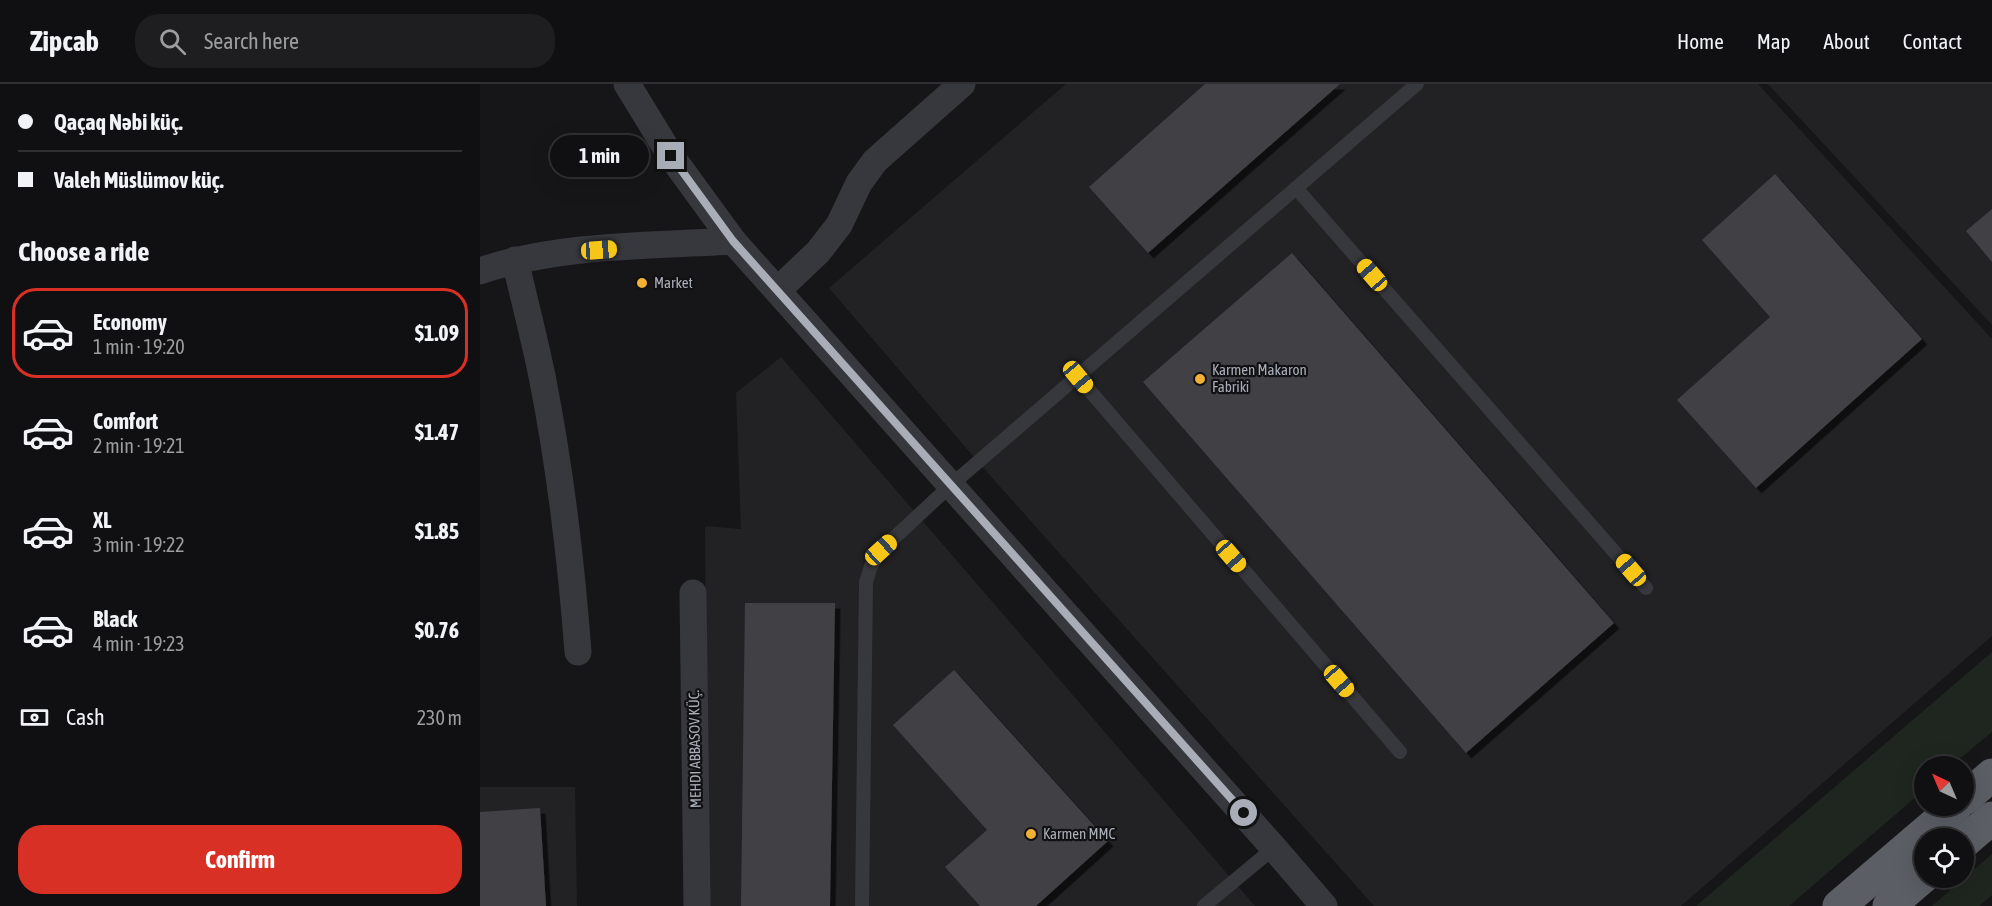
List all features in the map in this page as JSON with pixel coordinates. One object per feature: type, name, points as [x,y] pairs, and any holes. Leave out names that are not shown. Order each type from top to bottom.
[{"type":"highway","points":[[1974,790],[1992,775]]},
{"type":"highway","points":[[1839,906],[1944,816]]},
{"type":"highway","points":[[1974,833],[1992,818]]},
{"type":"highway","points":[[1889,906],[1914,885]]},
{"type":"street","points":[[627,84],[671,156],[733,241],[1324,906]]},
{"type":"street","points":[[778,290],[818,252],[839,225],[859,183],[875,161],[962,84]]},
{"type":"street","points":[[480,271],[515,260],[577,251],[733,241]]},
{"type":"street","points":[[515,260],[542,375],[562,495],[573,575],[578,652]]},
{"type":"street","name":"MEHDI ABBASOV KÜÇ.","points":[[693,593],[697,906]]},
{"type":"lane","points":[[862,906],[866,582],[871,566],[881,550],[950,486],[1417,84]]},
{"type":"lane","points":[[1296,188],[1646,588]]},
{"type":"lane","points":[[1078,377],[1400,752]]},
{"type":"lane","points":[[1204,906],[1274,848]]},
{"type":"shaded area","points":[[1066,84],[1758,84],[1992,339],[1992,636],[1681,906],[1374,906],[979,463],[829,288]]},
{"type":"shaded area","points":[[1768,84],[1992,84],[1992,325]]},
{"type":"shaded area","points":[[781,357],[1255,906],[708,906],[705,526],[741,529],[736,393]]},
{"type":"shaded area","points":[[1992,652],[1992,732],[1963,756],[1914,756],[1914,799],[1789,906],[1696,906]]},
{"type":"shaded area","points":[[480,787],[575,787],[577,906],[480,906]]},
{"type":"shaded area","points":[[1992,854],[1992,895],[1979,906],[1932,906],[1953,888],[1974,888],[1974,870]]},
{"type":"building","points":[[1205,84],[1340,84],[1148,253],[1089,187]]},
{"type":"building","points":[[1775,174],[1922,339],[1756,488],[1677,400],[1770,317],[1702,240]]},
{"type":"building","points":[[1992,209],[1992,262],[1966,231]]},
{"type":"building","points":[[1292,253],[1614,623],[1466,753],[1143,382]]},
{"type":"building","points":[[745,603],[835,603],[830,906],[741,906]]},
{"type":"building","points":[[954,670],[1108,841],[1036,906],[980,906],[945,867],[987,830],[893,725]]},
{"type":"building","points":[[540,808],[546,906],[480,906],[480,812]]},
{"type":"place","name":"Market","points":[[642,283]]},
{"type":"place","name":"Karmen Makaron Fabriki","points":[[1200,379]]},
{"type":"place","name":"Karmen MMC","points":[[1031,834]]},
{"type":"route","points":[[671,156],[733,241],[1244,813]]}]
